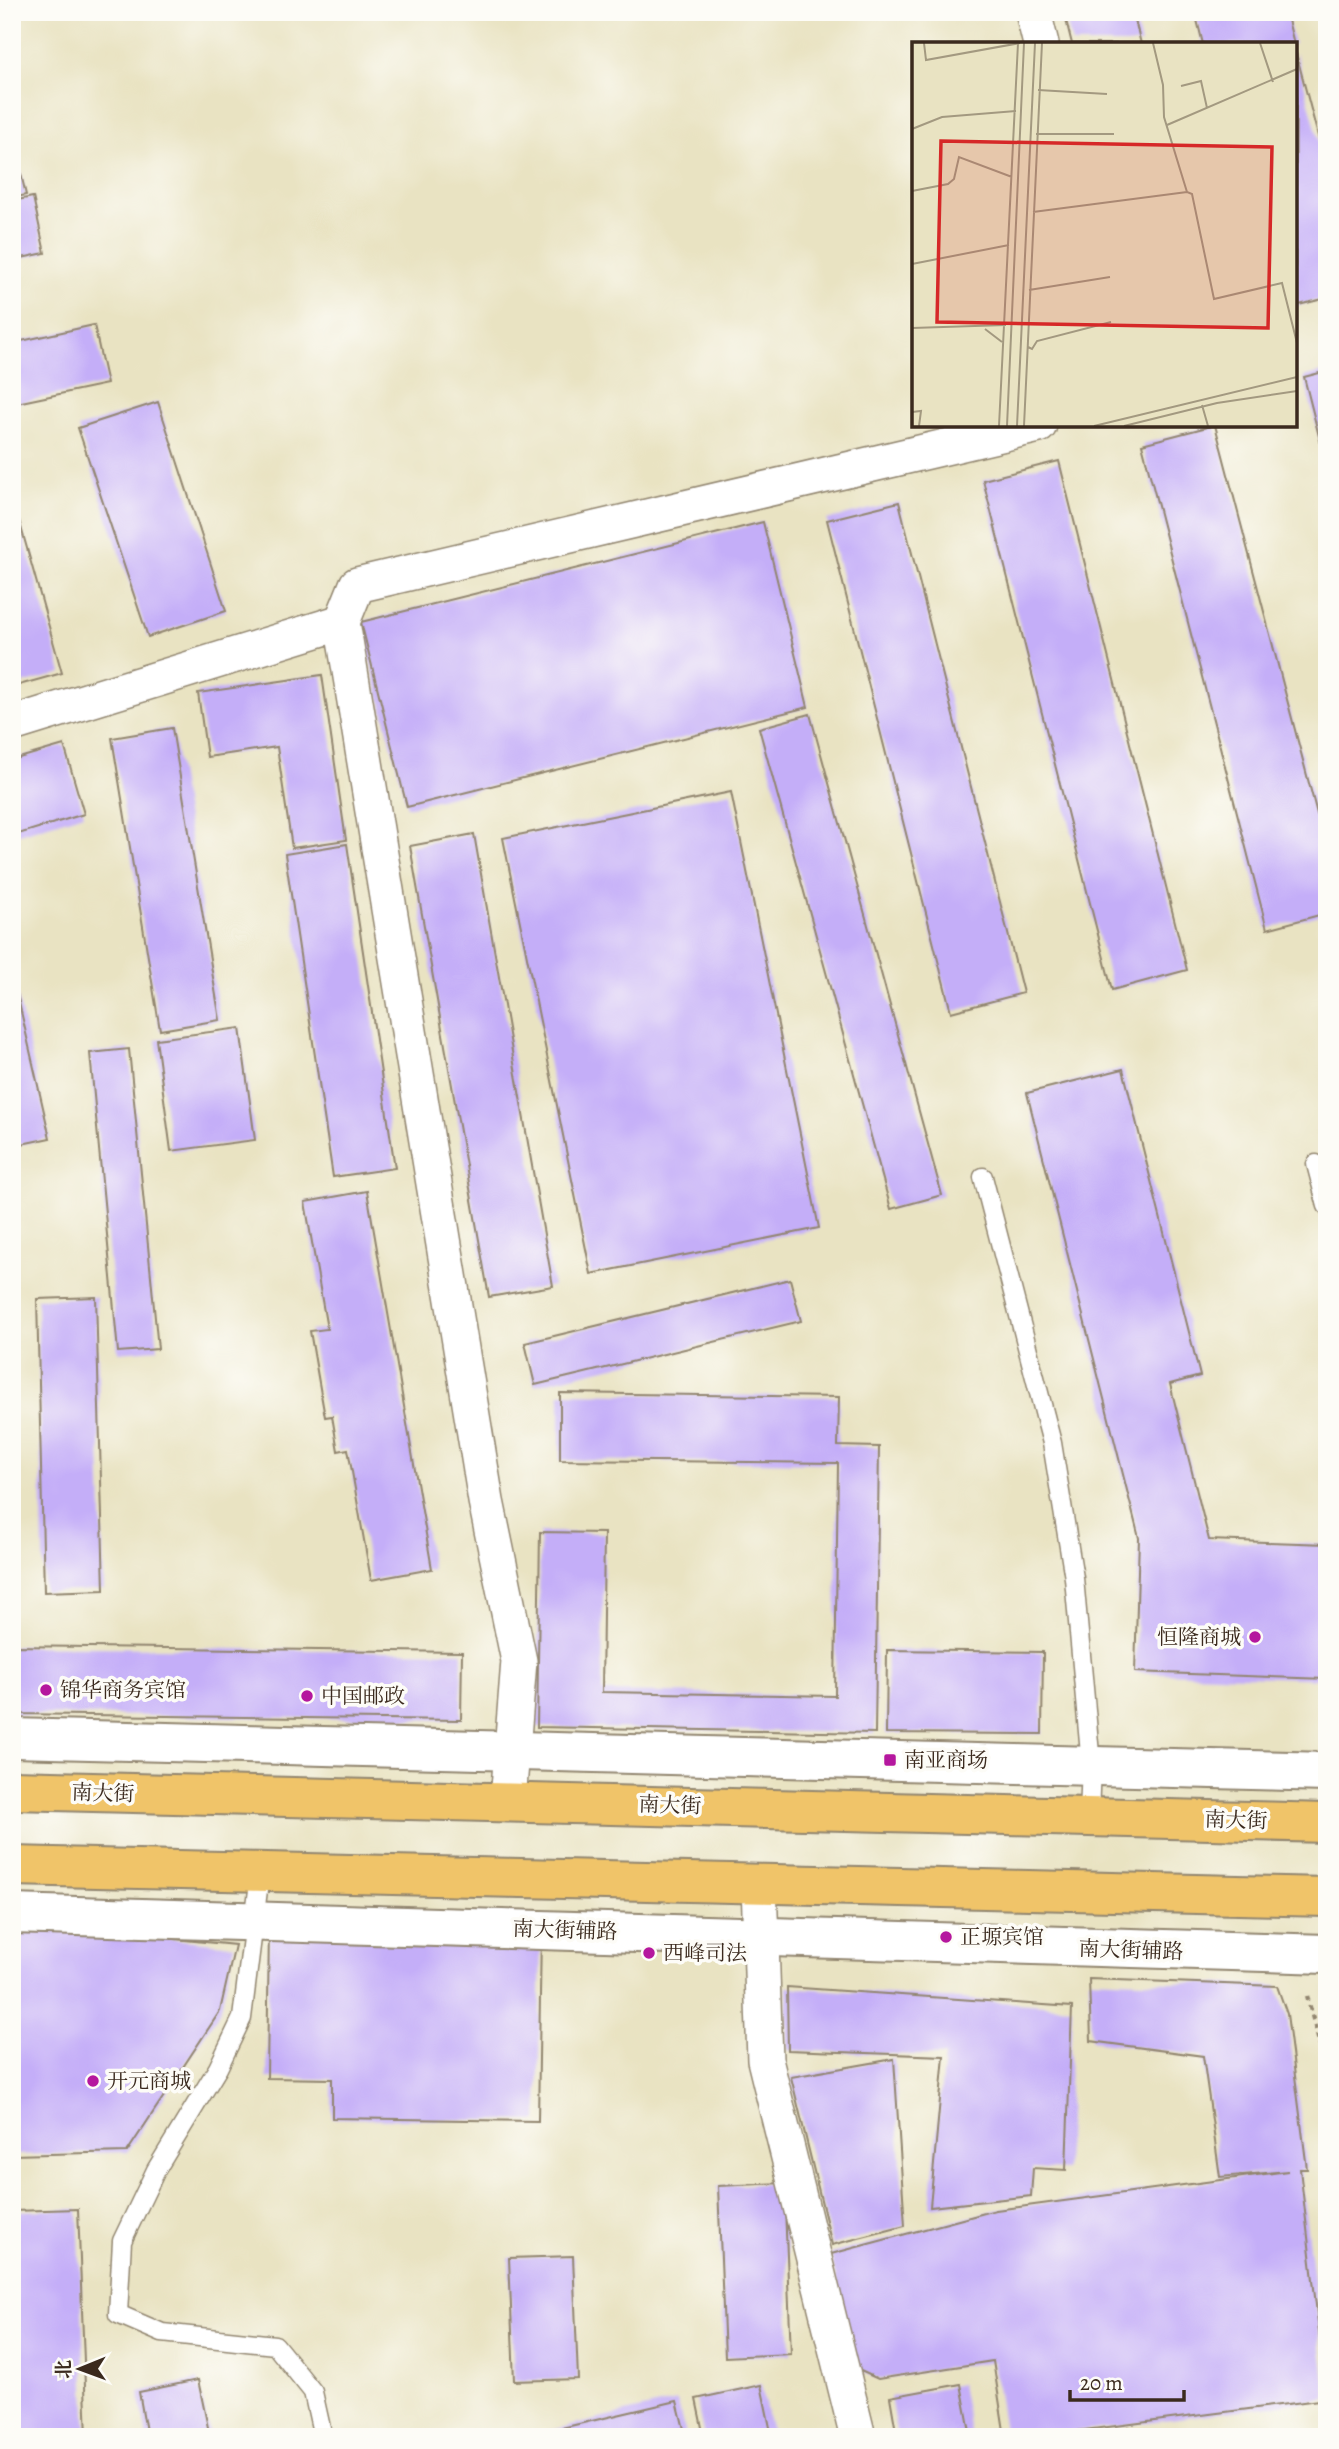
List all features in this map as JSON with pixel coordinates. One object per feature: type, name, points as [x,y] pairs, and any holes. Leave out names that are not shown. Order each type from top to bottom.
[{"type":"main road","name":"南大街","points":[[12,1790],[1327,1823]]},
{"type":"main road","points":[[12,1866],[260,1874],[1327,1897]]},
{"type":"street","points":[[1033,12],[1040,42]]},
{"type":"street","points":[[508,1801],[519,1661],[486,1501],[341,622],[357,585],[1030,427]]},
{"type":"street","points":[[12,724],[341,622]]},
{"type":"street","points":[[12,1738],[1327,1772]]},
{"type":"street","points":[[759,1884],[758,1935],[765,2060],[858,2437]]},
{"type":"street","name":"南大街辅路","points":[[12,1914],[758,1935],[1178,1952],[1327,1954]]},
{"type":"lane","points":[[1316,1164],[1327,1206]]},
{"type":"lane","points":[[983,1177],[1052,1443],[1074,1578],[1091,1765],[1089,1815]]},
{"type":"lane","points":[[260,1874],[242,2018],[218,2068],[156,2170],[122,2241],[118,2314],[162,2333],[275,2345],[313,2392],[323,2437]]},
{"type":"path","points":[[1307,1996],[1327,2072]]},
{"type":"building","points":[[1064,12],[1133,12],[1140,42],[1072,42]]},
{"type":"building","points":[[1195,12],[1286,12],[1294,42],[1202,42]]},
{"type":"building","points":[[1297,57],[1327,170],[1327,298],[1297,306]]},
{"type":"building","points":[[12,136],[26,195],[12,198]]},
{"type":"building","points":[[33,197],[45,253],[12,260],[12,201]]},
{"type":"building","points":[[94,325],[107,384],[12,404],[12,343]]},
{"type":"building","points":[[1327,371],[1327,464],[1326,464],[1304,377]]},
{"type":"building","points":[[158,402],[226,611],[148,637],[78,428]]},
{"type":"building","points":[[1216,427],[1327,852],[1327,913],[1267,929],[1142,444]]},
{"type":"building","points":[[1059,461],[1187,970],[1112,990],[983,480]]},
{"type":"building","points":[[12,495],[62,673],[12,687]]},
{"type":"building","points":[[899,502],[1023,993],[951,1012],[827,520]]},
{"type":"building","points":[[763,522],[808,707],[407,807],[361,622]]},
{"type":"building","points":[[322,675],[346,840],[292,848],[277,747],[207,757],[198,693]]},
{"type":"building","points":[[810,714],[942,1195],[891,1209],[759,728]]},
{"type":"building","points":[[172,728],[220,1020],[160,1030],[112,738]]},
{"type":"building","points":[[64,745],[84,814],[12,836],[12,760]]},
{"type":"building","points":[[731,792],[819,1228],[591,1274],[503,838]]},
{"type":"building","points":[[474,834],[553,1286],[489,1297],[410,846]]},
{"type":"building","points":[[347,844],[395,1168],[333,1177],[285,854]]},
{"type":"building","points":[[12,972],[50,1138],[12,1146]]},
{"type":"building","points":[[240,1028],[255,1140],[171,1151],[156,1039]]},
{"type":"building","points":[[129,1049],[158,1349],[118,1352],[90,1053]]},
{"type":"building","points":[[1123,1069],[1200,1376],[1170,1384],[1209,1540],[1327,1544],[1327,1679],[1135,1672],[1139,1538],[1027,1093]]},
{"type":"building","points":[[367,1191],[432,1569],[371,1580],[348,1449],[338,1451],[332,1416],[325,1417],[310,1331],[327,1329],[305,1202]]},
{"type":"building","points":[[790,1279],[801,1321],[535,1385],[525,1343]]},
{"type":"building","points":[[96,1297],[104,1590],[44,1592],[37,1299]]},
{"type":"building","points":[[560,1393],[839,1397],[838,1446],[879,1447],[875,1733],[537,1727],[540,1532],[604,1533],[602,1692],[835,1696],[838,1463],[560,1460]]},
{"type":"building","points":[[12,1646],[462,1652],[461,1720],[12,1714]]},
{"type":"building","points":[[887,1650],[1043,1652],[1042,1734],[886,1733]]},
{"type":"building","name":"开元商城","points":[[12,1923],[235,1945],[220,2011],[127,2152],[12,2155]]},
{"type":"building","points":[[269,1928],[541,1933],[538,2121],[332,2118],[332,2079],[267,2078]]},
{"type":"building","points":[[1089,1979],[1277,1986],[1287,2014],[1307,2169],[1300,2169],[1327,2399],[1030,2437],[1005,2437],[993,2361],[878,2379],[854,2368],[831,2254],[996,2210],[1288,2171],[1220,2177],[1203,2056],[1091,2041]]},
{"type":"building","points":[[787,1987],[1072,2007],[1066,2170],[1033,2168],[1031,2196],[930,2207],[944,2056],[788,2050]]},
{"type":"building","points":[[894,2059],[905,2226],[832,2245],[791,2077]]},
{"type":"building","points":[[784,2183],[791,2354],[725,2357],[718,2186]]},
{"type":"building","points":[[78,2209],[87,2437],[12,2437],[12,2211]]},
{"type":"building","points":[[573,2256],[578,2379],[514,2381],[509,2258]]},
{"type":"building","points":[[198,2380],[210,2437],[147,2437],[139,2392]]},
{"type":"building","points":[[961,2384],[971,2437],[897,2437],[890,2397]]},
{"type":"building","points":[[761,2385],[772,2437],[704,2437],[696,2399]]},
{"type":"building","points":[[677,2401],[686,2437],[537,2437],[536,2434]]},
{"type":"place","name":"恒隆商城","points":[[1255,1637]]},
{"type":"place","name":"锦华商务宾馆","points":[[46,1690]]},
{"type":"place","name":"中国邮政","points":[[307,1696]]},
{"type":"place","name":"南亚商场","points":[[890,1760]]},
{"type":"place","name":"正塬宾馆","points":[[946,1937]]},
{"type":"place","name":"西峰司法","points":[[649,1953]]},
{"type":"place","name":"开元商城","points":[[93,2081]]}]
